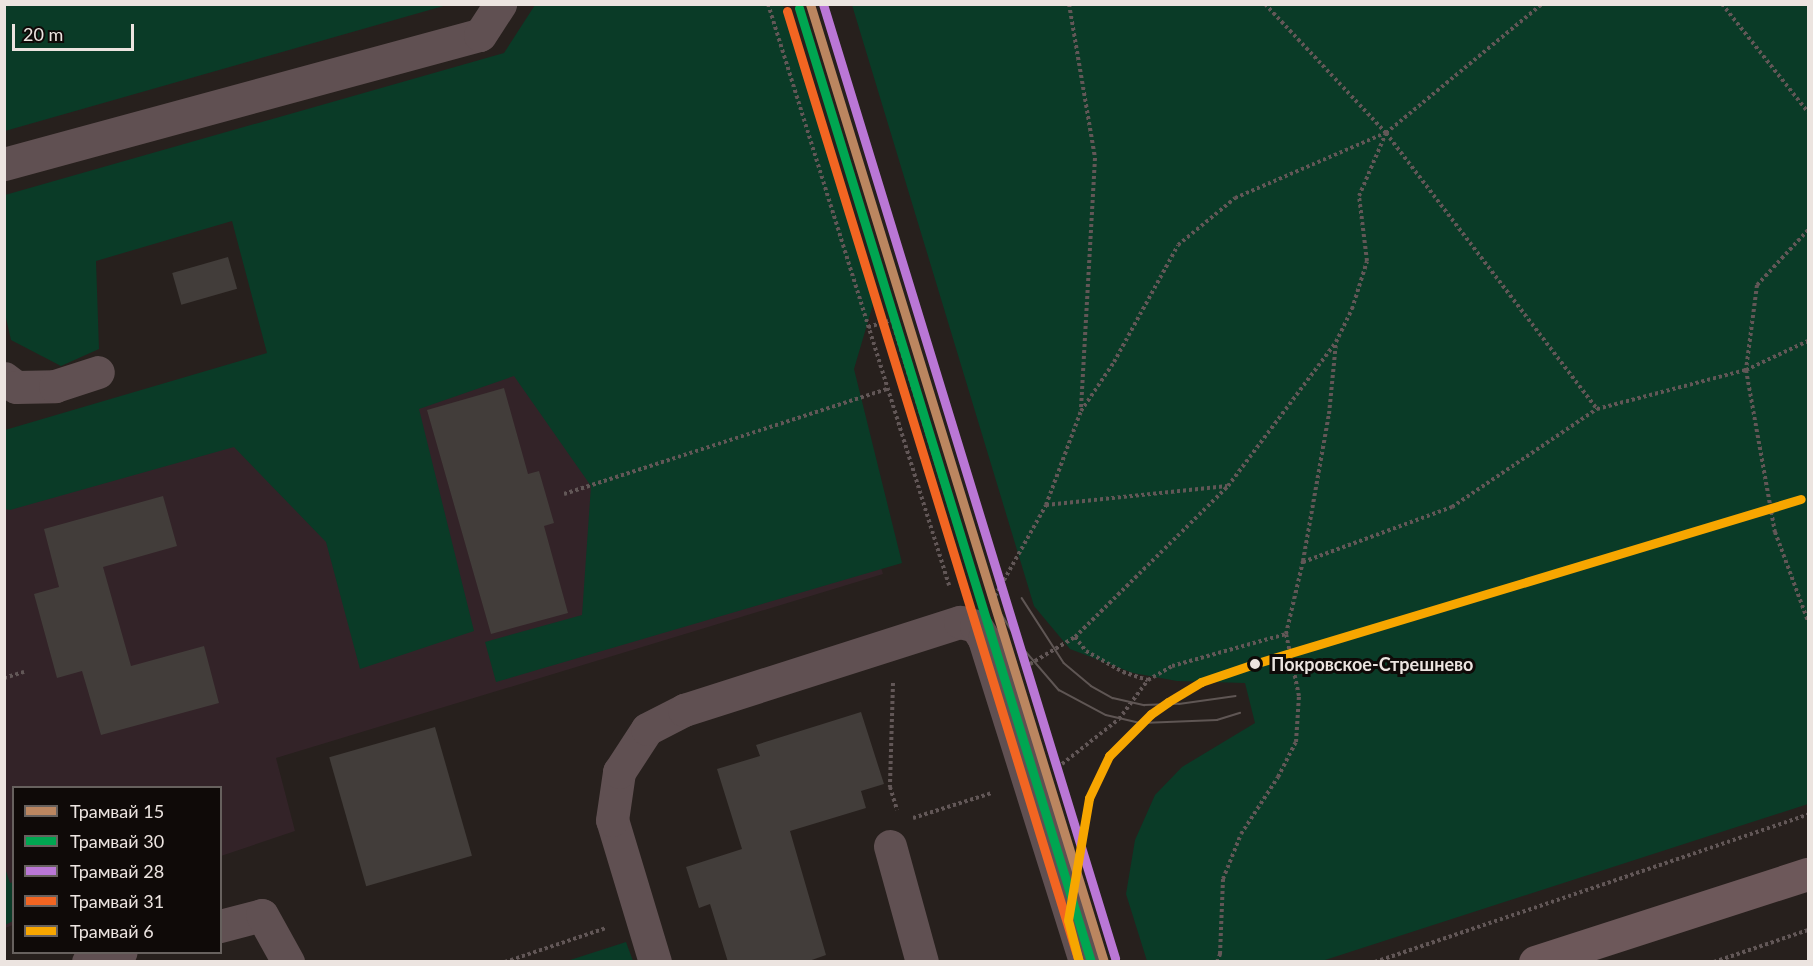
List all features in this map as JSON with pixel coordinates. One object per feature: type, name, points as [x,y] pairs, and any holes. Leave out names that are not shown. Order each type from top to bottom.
[{"type":"main road","points":[[1535,962],[1802,873]]},
{"type":"lane","points":[[4,164],[480,35],[500,4]]},
{"type":"lane","points":[[4,378],[16,387],[54,386],[98,372]]},
{"type":"lane","points":[[655,962],[612,820],[619,772],[646,729],[684,710],[894,644],[968,624],[984,639],[1085,962]]},
{"type":"lane","points":[[895,834],[922,962]]},
{"type":"lane","points":[[222,925],[262,915],[288,962]]},
{"type":"lane","points":[[88,962],[114,954]]},
{"type":"path","points":[[768,4],[887,389],[968,624]]},
{"type":"path","points":[[1069,4],[1095,158],[1081,411]]},
{"type":"path","points":[[1265,4],[1386,133],[1597,409]]},
{"type":"path","points":[[968,624],[1029,539],[1046,506],[1081,411],[1114,362],[1178,244],[1235,198],[1386,133],[1542,4]]},
{"type":"path","points":[[1722,4],[1809,111]]},
{"type":"path","points":[[996,677],[1026,666],[1075,637],[1227,486],[1336,342],[1352,309],[1366,261],[1359,196],[1386,133]]},
{"type":"path","points":[[1809,230],[1758,285],[1746,369],[1774,532],[1809,621]]},
{"type":"path","points":[[868,327],[892,320],[976,591]]},
{"type":"path","points":[[1303,561],[1452,507],[1597,409],[1746,369],[1809,341]]},
{"type":"path","points":[[1217,962],[1220,954],[1223,879],[1241,834],[1278,777],[1296,742],[1299,696],[1286,634],[1303,561],[1329,414],[1336,342]]},
{"type":"path","points":[[564,494],[887,389]]},
{"type":"path","points":[[1046,506],[1227,486]]},
{"type":"path","points":[[1055,769],[1093,742],[1119,719],[1148,680],[1172,666],[1286,634]]},
{"type":"path","points":[[1075,637],[1086,651],[1123,672],[1148,680]]},
{"type":"path","points":[[894,644],[890,787],[895,834],[994,792]]},
{"type":"path","points":[[4,678],[24,672]]},
{"type":"path","points":[[1375,962],[1809,815]]},
{"type":"path","points":[[505,962],[641,916]]},
{"type":"path","points":[[1714,962],[1809,930]]},
{"type":"shaded area","points":[[781,238],[883,574],[276,758],[295,831],[222,856],[222,786],[12,786],[12,925],[5,928],[4,473]]},
{"type":"green space","points":[[5,4],[447,4],[447,5],[5,131]]},
{"type":"green space","points":[[535,5],[783,5],[874,301],[854,369],[902,563],[496,682],[485,642],[582,615],[591,486],[514,376],[419,409],[474,631],[360,669],[326,542],[234,447],[10,510],[5,509],[5,430],[267,353],[232,221],[96,261],[99,349],[61,366],[11,340],[4,309],[5,195],[504,53]]},
{"type":"green space","points":[[852,5],[1808,5],[1808,804],[1322,961],[1147,961],[1126,894],[1135,840],[1155,795],[1182,767],[1255,723],[1245,683],[1177,681],[1133,673],[1070,649],[1034,606]]},
{"type":"green space","points":[[5,868],[10,883],[12,882],[12,922],[5,925]]},
{"type":"green space","points":[[626,942],[633,961],[567,961]]},
{"type":"building","points":[[228,257],[237,289],[181,305],[172,273]]},
{"type":"building","points":[[504,388],[528,474],[539,471],[554,523],[544,526],[568,613],[491,634],[427,410]]},
{"type":"building","points":[[163,496],[177,546],[103,567],[131,666],[204,646],[219,703],[101,735],[82,671],[57,678],[34,594],[59,587],[44,529]]},
{"type":"building","points":[[861,712],[884,784],[861,791],[866,808],[790,831],[826,955],[806,962],[728,962],[710,904],[699,908],[686,867],[742,849],[717,769],[760,756],[756,745]]},
{"type":"building","points":[[435,727],[472,856],[366,886],[329,757]]},
{"type":"tram line","name":"15","points":[[810,4],[1104,962]]},
{"type":"tram line","name":"28","points":[[823,4],[1115,958]]},
{"type":"tram line","name":"30","points":[[799,8],[1091,962]]},
{"type":"tram line","name":"31","points":[[787,11],[1079,962]]},
{"type":"tram line","name":"6","points":[[1079,962],[1068,920],[1089,798],[1109,756],[1151,714],[1168,702],[1201,682],[1254,664],[1801,499]]},
{"type":"tram line","points":[[1022,598],[1064,663],[1091,686],[1113,698],[1144,705],[1179,704],[1235,696]]},
{"type":"tram line","points":[[997,607],[1022,647],[1059,690],[1106,715],[1142,723],[1217,720],[1240,713]]},
{"type":"place","name":"Покровское-Стрешнево","points":[[1255,664]]}]
